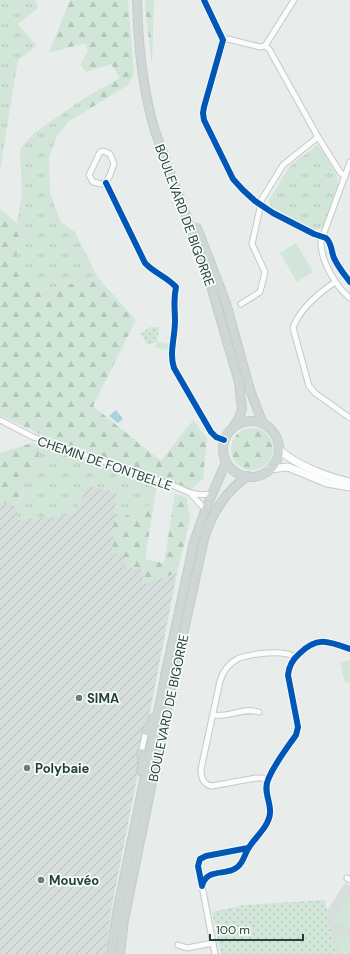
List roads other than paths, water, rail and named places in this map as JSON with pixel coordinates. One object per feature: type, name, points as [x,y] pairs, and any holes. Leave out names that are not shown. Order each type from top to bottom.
[{"type":"main road","name":"BOULEVARD DE BIGORRE","points":[[137,0],[140,56],[148,108],[155,131],[206,269],[238,382],[242,409],[234,426]]},
{"type":"main road","name":"BOULEVARD DE BIGORRE","points":[[141,0],[147,75],[151,102],[158,127],[226,303],[250,390],[263,424]]},
{"type":"main road","points":[[256,421],[263,424],[270,428],[274,434],[278,449],[276,460],[263,474],[248,476],[235,472],[226,462],[224,455],[224,440],[228,432],[241,422],[256,421]]},
{"type":"main road","points":[[278,449],[300,464],[331,477],[350,482]]},
{"type":"main road","points":[[146,731],[151,724],[156,699],[166,673],[194,542],[205,511],[226,462]]},
{"type":"main road","points":[[269,469],[288,467],[327,483],[350,487]]},
{"type":"main road","name":"BOULEVARD DE BIGORRE","points":[[120,954],[124,920],[134,870],[204,539],[219,506],[238,483],[248,476]]},
{"type":"main road","name":"BOULEVARD DE BIGORRE","points":[[111,954],[119,904],[166,673]]},
{"type":"main road","points":[[119,904],[143,762],[141,753]]},
{"type":"street","points":[[204,0],[223,40],[204,107],[204,120],[233,179],[243,190],[273,213],[329,240],[334,258],[340,270],[350,282]]},
{"type":"street","points":[[223,40],[228,39],[260,48],[265,46],[294,0]]},
{"type":"street","points":[[265,46],[269,49],[318,137],[344,177]]},
{"type":"street","points":[[241,304],[245,303],[260,292],[265,272],[252,244],[262,199],[283,165],[318,137]]},
{"type":"street","points":[[100,152],[107,152],[110,154],[114,164],[106,183],[101,184],[93,182],[89,175],[100,152]]},
{"type":"street","points":[[350,162],[321,241],[320,248],[326,265],[335,282],[350,298]]},
{"type":"street","points":[[106,183],[145,263],[149,268],[168,278],[176,287],[173,299],[175,322],[172,361],[174,368],[211,432],[216,437],[224,440]]},
{"type":"street","points":[[335,282],[305,308],[296,318],[293,328],[309,386],[315,393],[350,418]]},
{"type":"street","name":"CHEMIN DE FONTBELLE","points":[[0,420],[33,437],[172,485],[191,494],[204,495],[213,493]]},
{"type":"street","points":[[191,494],[200,503],[205,511]]},
{"type":"street","points":[[202,886],[203,880],[210,874],[238,868],[248,848],[268,820],[270,814],[266,790],[267,780],[297,732],[298,720],[288,675],[289,668],[295,657],[315,642],[326,642],[350,649]]},
{"type":"street","points":[[267,780],[256,778],[212,786],[205,782],[201,775],[201,769],[222,675],[225,669],[234,660],[244,656],[287,653],[295,657]]},
{"type":"street","points":[[214,715],[221,716],[253,710],[258,712]]},
{"type":"street","points":[[141,753],[146,731]]},
{"type":"street","points":[[215,954],[198,866],[200,859],[206,856],[248,848]]},
{"type":"street","points":[[178,945],[187,948],[213,943]]},
{"type":"water","points":[[116,410],[123,419],[118,423],[109,416]]},
{"type":"place","name":"SIMA","points":[[79,698]]},
{"type":"place","name":"Polybaie","points":[[27,768]]},
{"type":"place","name":"Mouvéo","points":[[41,880]]}]
